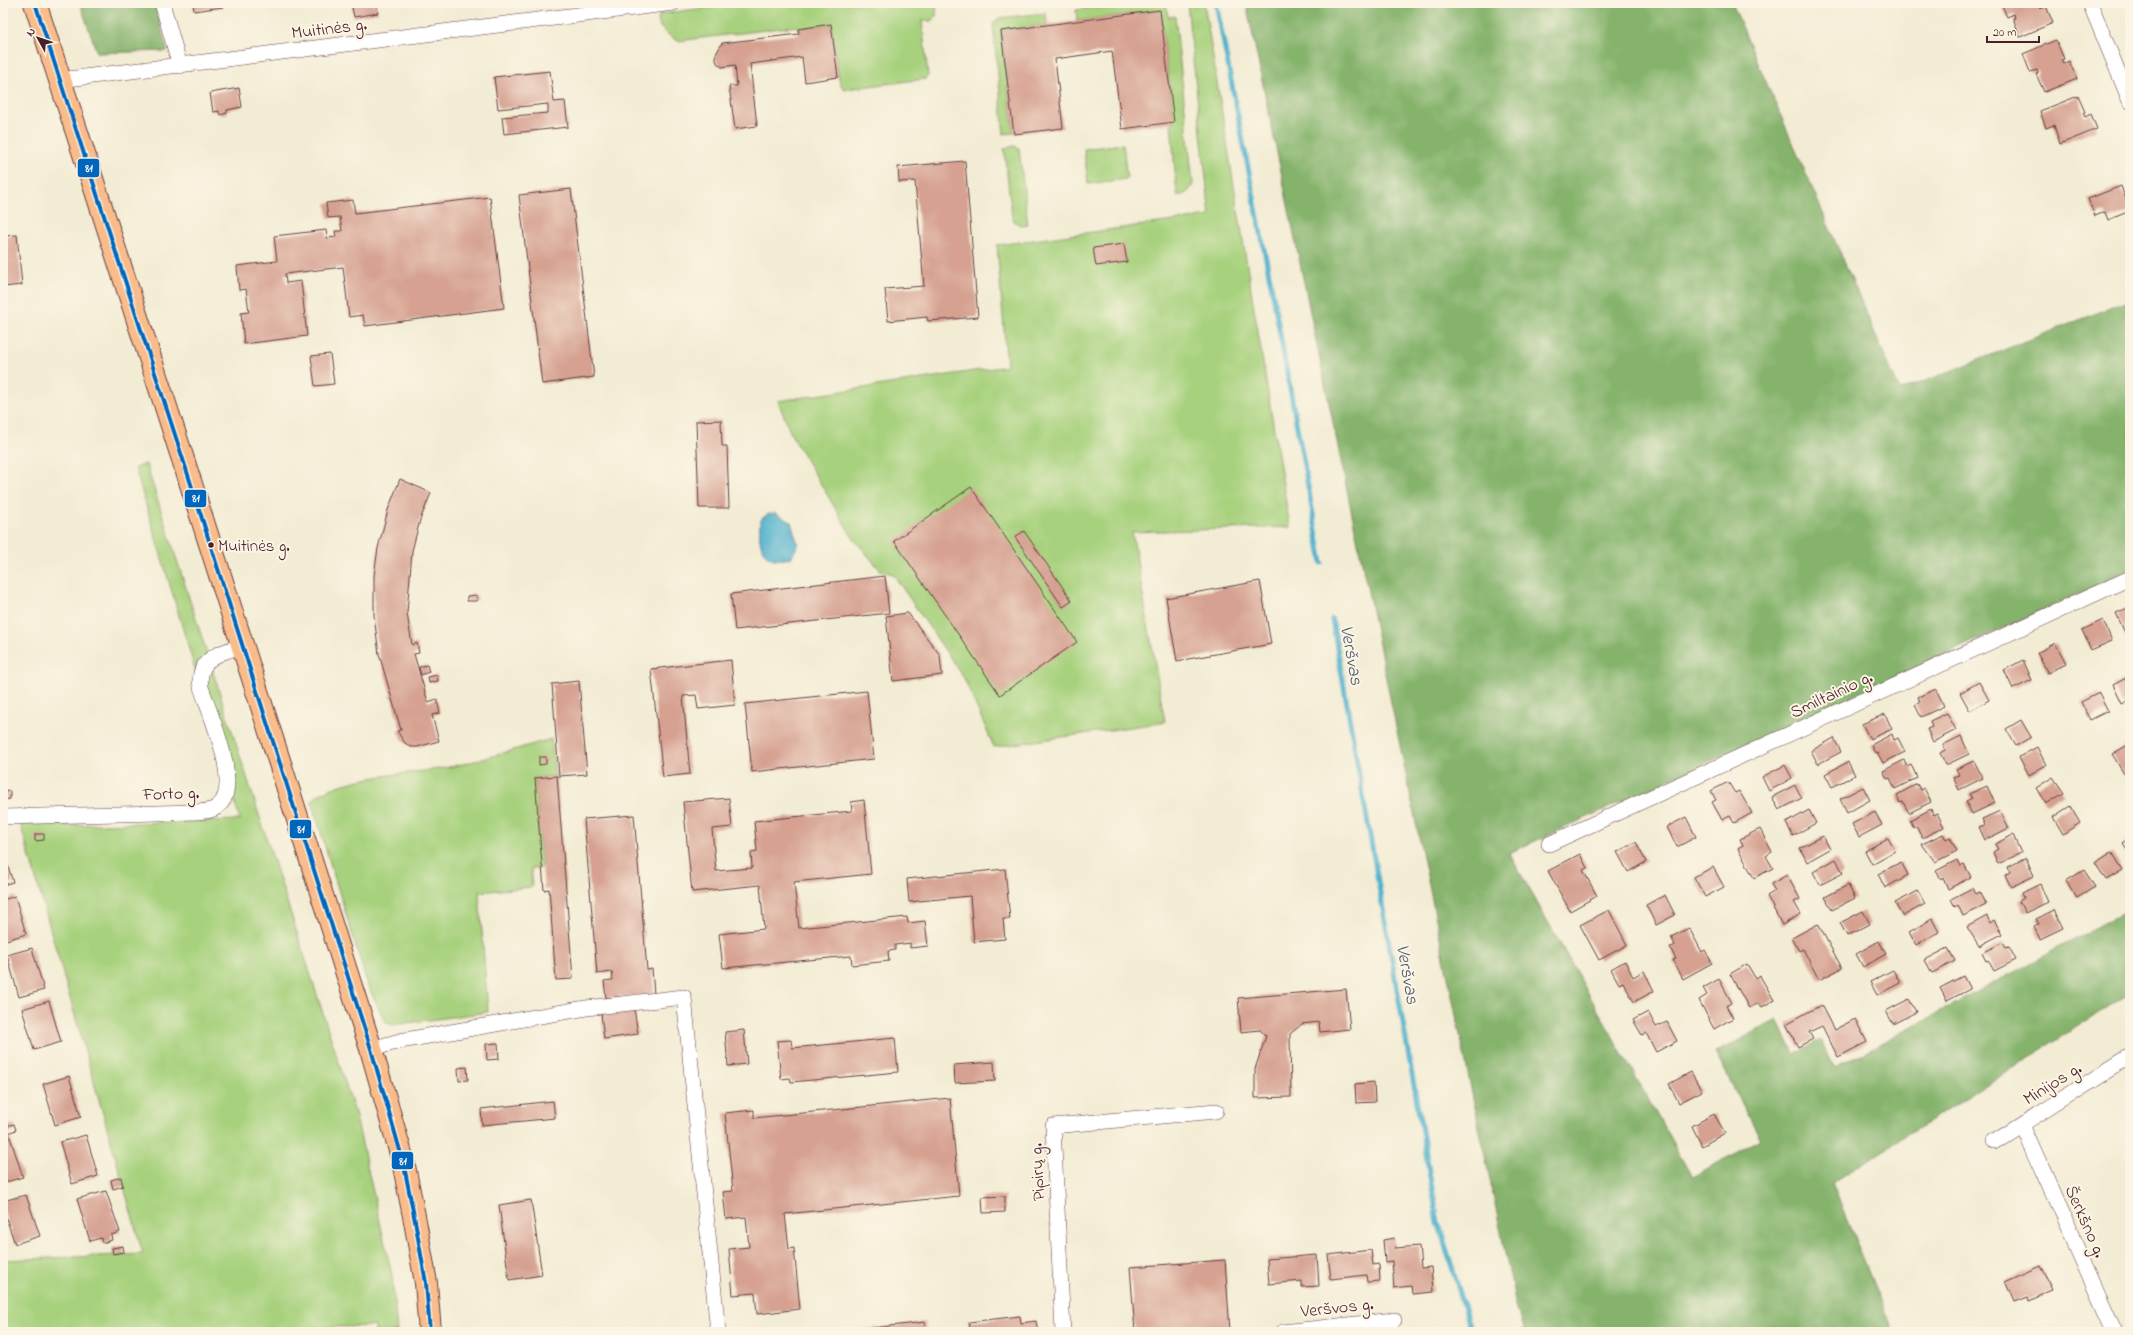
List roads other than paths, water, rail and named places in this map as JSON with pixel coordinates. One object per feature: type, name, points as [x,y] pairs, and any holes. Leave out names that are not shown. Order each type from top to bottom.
[{"type":"main road","points":[[35,3],[371,1049],[403,1161],[416,1221],[426,1283],[430,1332]]},
{"type":"street","points":[[162,3],[180,66]]},
{"type":"street","name":"Muitinės g.","points":[[60,80],[673,3]]},
{"type":"street","points":[[2090,3],[2130,101]]},
{"type":"street","name":"Smiltainio g.","points":[[1549,844],[2130,578]]},
{"type":"street","name":"Forto g.","points":[[3,818],[196,812],[210,811],[217,808],[225,798],[228,774],[201,687],[201,676],[204,665],[215,654],[242,646]]},
{"type":"street","points":[[371,1049],[400,1041],[586,1008],[684,997],[718,1332]]},
{"type":"street","name":"Minijos g.","points":[[1994,1142],[2130,1056]]},
{"type":"street","name":"Pipirų g.","points":[[1063,1332],[1053,1126],[1216,1111]]},
{"type":"street","name":"Šerkšno g.","points":[[2022,1125],[2114,1332]]},
{"type":"street","name":"Veršvos g.","points":[[1283,1332],[1394,1320]]},
{"type":"water","points":[[775,513],[791,522],[798,545],[791,558],[773,559],[767,556],[761,545],[760,520],[768,514]]},
{"type":"waterway","points":[[1216,3],[1272,290],[1322,563]]},
{"type":"waterway","name":"Veršvas","points":[[1332,619],[1438,1222],[1472,1332]]},
{"type":"place","name":"Muitinės g.","points":[[211,545]]}]
